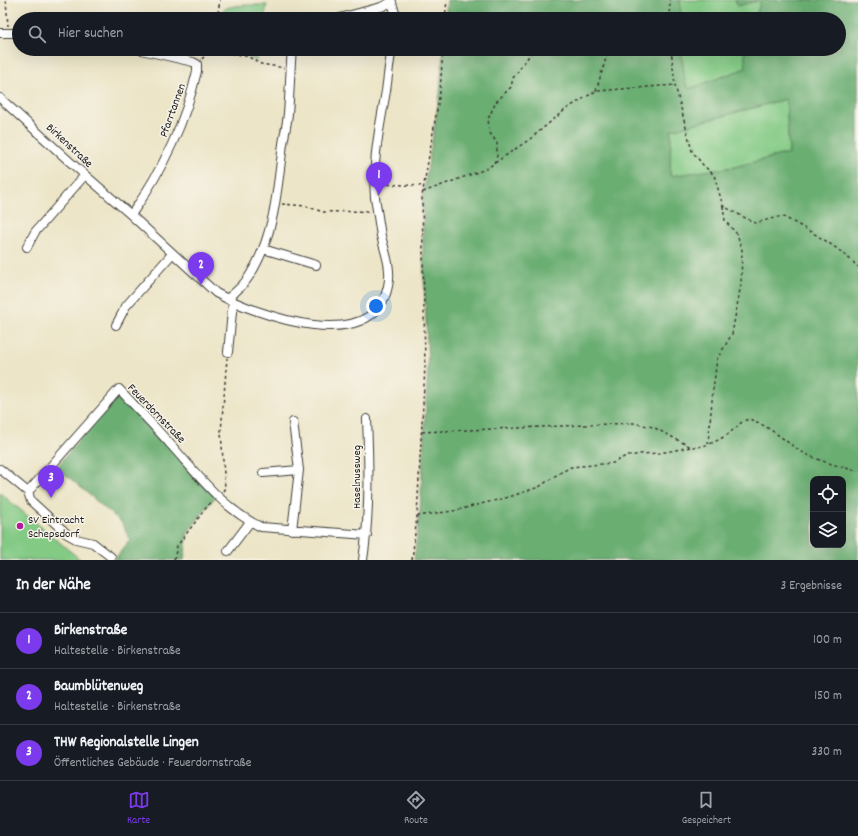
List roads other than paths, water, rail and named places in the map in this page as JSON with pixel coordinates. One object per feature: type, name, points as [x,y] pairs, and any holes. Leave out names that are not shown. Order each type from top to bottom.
[{"type":"street","points":[[362,12],[381,7],[391,1],[395,12]]},
{"type":"street","name":"Pfarrtannen","points":[[131,215],[153,182],[176,138],[193,88],[197,71],[197,64],[167,56]]},
{"type":"street","points":[[228,352],[230,301],[250,275],[263,250],[275,204],[288,114],[292,56]]},
{"type":"street","name":"Birkenstraße","points":[[0,98],[216,293],[230,301],[272,316],[308,325],[329,327],[348,325],[364,320],[377,310],[388,287],[389,272],[377,211],[374,184],[378,138],[391,56]]},
{"type":"street","points":[[27,247],[35,232],[85,175]]},
{"type":"street","points":[[263,250],[316,265]]},
{"type":"street","points":[[116,325],[126,306],[172,254]]},
{"type":"street","name":"Feuerdornstraße","points":[[28,492],[119,389],[171,444],[216,496],[250,522],[261,527],[367,535]]},
{"type":"street","name":"Haselnussweg","points":[[364,560],[367,535],[370,473],[367,419]]},
{"type":"street","points":[[292,530],[299,470],[294,422]]},
{"type":"street","points":[[0,469],[28,492],[31,501],[67,534],[76,539],[93,543],[111,557]]},
{"type":"street","points":[[263,473],[299,470]]},
{"type":"street","points":[[228,551],[250,522]]},
{"type":"place","name":"Birkenstraße","points":[[379,195]]},
{"type":"place","name":"Baumblütenweg","points":[[201,285]]},
{"type":"place","name":"THW Regionalstelle Lingen","points":[[51,498]]},
{"type":"place","name":"SV Eintracht Schepsdorf","points":[[20,526]]}]
